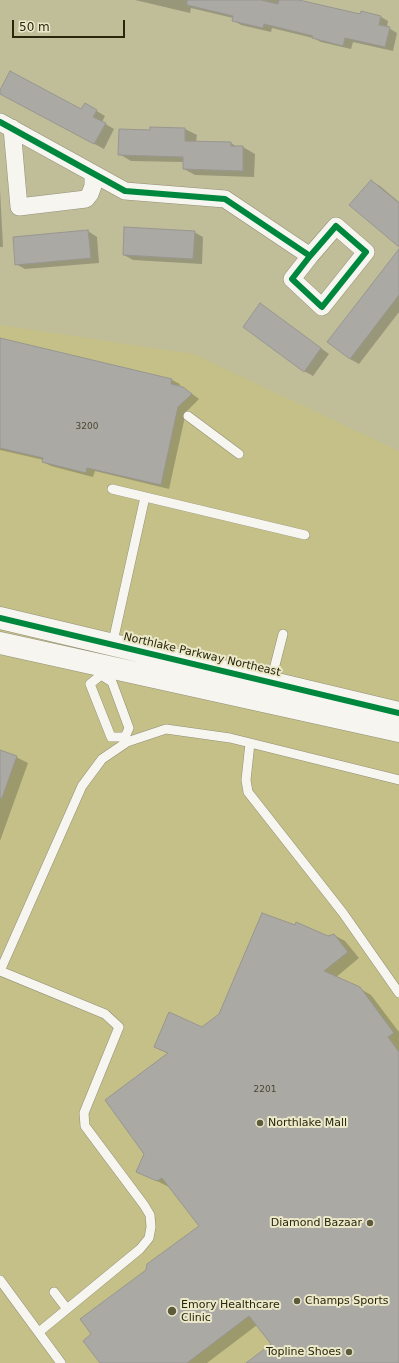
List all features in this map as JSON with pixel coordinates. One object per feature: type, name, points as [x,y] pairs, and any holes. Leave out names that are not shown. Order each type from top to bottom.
[{"type":"street","points":[[6,125],[19,207],[86,199],[93,186],[93,174]]},
{"type":"street","points":[[6,125],[125,191],[225,199],[310,256]]},
{"type":"street","points":[[336,226],[366,252],[322,307],[292,279],[310,256],[336,226]]},
{"type":"street","name":"Northlake Parkway Northeast","points":[[0,618],[107,659],[399,731]]},
{"type":"street","name":"Northlake Parkway Northeast","points":[[0,643],[271,681],[399,713]]},
{"type":"lane","points":[[188,416],[239,454]]},
{"type":"lane","points":[[112,489],[305,535]]},
{"type":"lane","points":[[145,497],[107,659],[90,684],[111,737],[126,739],[166,729],[230,738],[399,780]]},
{"type":"lane","points":[[271,681],[283,634]]},
{"type":"lane","points":[[39,1332],[140,1249],[149,1238],[151,1227],[150,1215],[144,1205],[85,1126],[84,1113],[119,1027],[105,1014],[0,971],[82,786],[102,759],[126,739],[129,728],[112,682],[107,659]]},
{"type":"lane","points":[[250,743],[246,780],[248,792],[343,913],[399,993]]},
{"type":"lane","points":[[0,1280],[61,1363]]},
{"type":"lane","points":[[54,1292],[67,1309]]},
{"type":"shaded area","points":[[0,325],[194,354],[399,451],[399,1363],[0,1363]]},
{"type":"building","points":[[187,0],[261,0],[278,4],[279,0],[299,0],[360,14],[361,11],[381,16],[379,25],[390,27],[385,47],[345,38],[343,46],[312,38],[313,36],[264,24],[263,28],[232,21],[233,16],[187,5]]},
{"type":"building","points":[[10,71],[81,109],[85,103],[97,110],[93,117],[106,123],[94,144],[0,94],[0,90]]},
{"type":"building","points":[[150,127],[185,128],[185,141],[231,142],[231,146],[243,146],[243,171],[183,169],[183,157],[118,155],[119,129],[150,130]]},
{"type":"building","points":[[371,180],[399,203],[399,247],[349,205]]},
{"type":"building","points":[[124,227],[195,231],[193,259],[123,255]]},
{"type":"building","points":[[88,230],[91,258],[15,265],[13,237]]},
{"type":"building","points":[[399,249],[399,295],[350,359],[327,342]]},
{"type":"building","points":[[260,303],[321,348],[304,372],[243,327]]},
{"type":"building","points":[[0,338],[172,379],[171,384],[183,387],[192,394],[178,407],[161,485],[87,468],[86,473],[42,462],[43,458],[0,448]]},
{"type":"building","points":[[0,750],[17,756],[2,798],[0,798]]},
{"type":"building","name":"Northlake Mall","points":[[262,913],[295,925],[296,922],[328,936],[334,934],[348,952],[324,971],[360,987],[394,1033],[388,1037],[399,1052],[399,1363],[246,1363],[271,1344],[249,1316],[187,1363],[100,1363],[83,1341],[91,1334],[80,1319],[146,1270],[147,1264],[199,1226],[162,1178],[157,1181],[136,1172],[144,1154],[105,1100],[168,1053],[154,1047],[169,1012],[202,1027],[219,1014]]},
{"type":"cycle path","points":[[0,122],[125,191],[225,199],[310,256],[336,226],[366,252],[322,307],[292,279],[310,256]]},
{"type":"cycle path","points":[[0,618],[399,713]]},
{"type":"place","name":"Northlake Mall","points":[[260,1123]]},
{"type":"place","name":"Diamond Bazaar","points":[[370,1223]]},
{"type":"place","name":"Champs Sports","points":[[297,1301]]},
{"type":"place","name":"Emory Healthcare Clinic","points":[[172,1311]]},
{"type":"place","name":"Topline Shoes","points":[[349,1352]]}]
